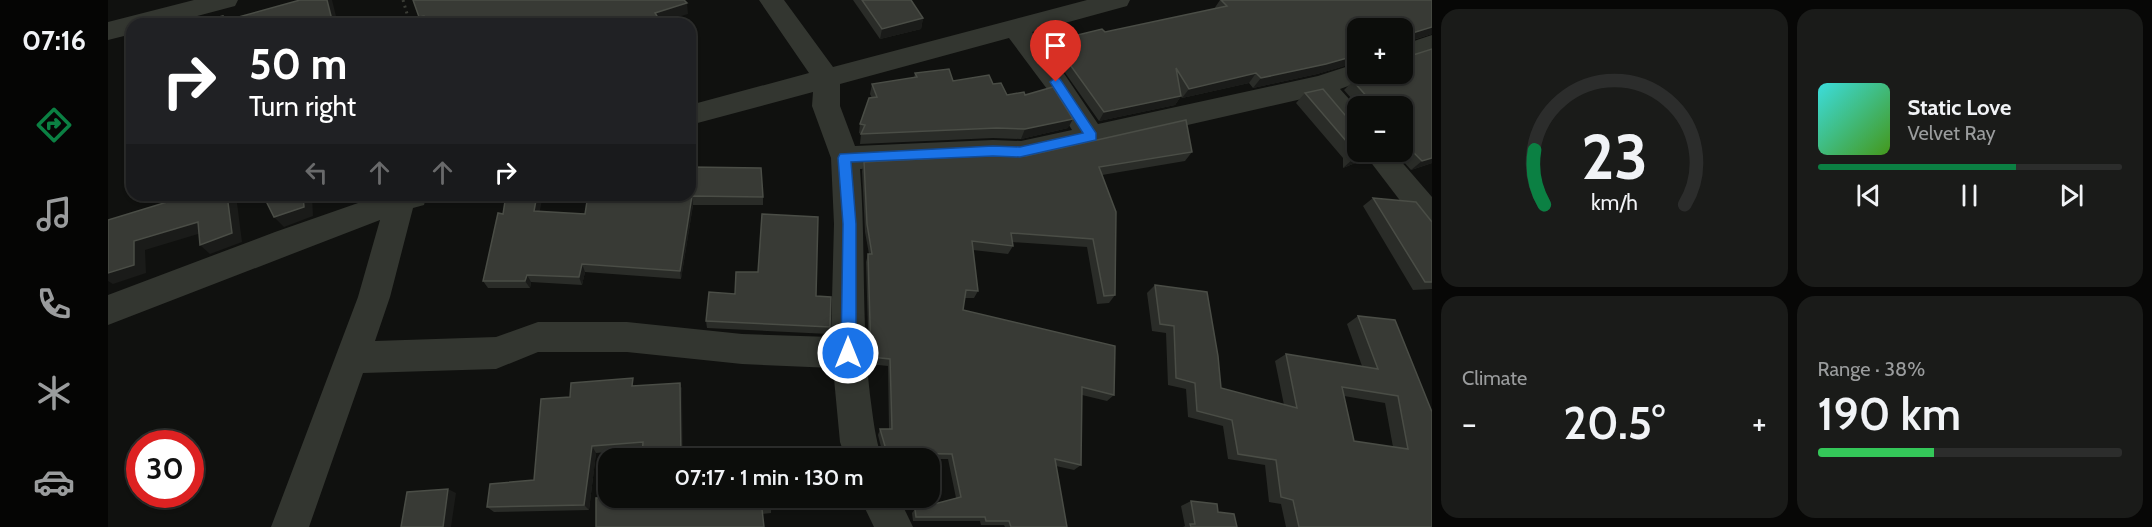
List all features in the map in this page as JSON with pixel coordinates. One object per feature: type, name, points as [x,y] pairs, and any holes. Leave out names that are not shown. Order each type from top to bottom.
[{"type":"street","points":[[157,18],[226,0]]},
{"type":"street","points":[[771,0],[827,79],[826,106],[845,158],[849,224],[848,353],[860,448]]},
{"type":"street","points":[[696,113],[1118,0]]},
{"type":"street","points":[[108,31],[126,26]]},
{"type":"street","points":[[1014,27],[1056,82],[1091,136]]},
{"type":"street","points":[[1413,51],[1432,44]]},
{"type":"street","points":[[845,158],[993,151],[1020,152],[1321,85],[1347,76]]},
{"type":"street","points":[[1321,85],[1347,115]]},
{"type":"street","points":[[1385,162],[1432,219]]},
{"type":"street","points":[[108,310],[286,241],[399,201]]},
{"type":"street","points":[[290,527],[407,201]]},
{"type":"street","points":[[350,358],[496,353],[538,337],[627,337],[742,349],[848,353]]},
{"type":"street","points":[[884,508],[894,527]]},
{"type":"path","points":[[403,0],[408,18]]},
{"type":"building","points":[[300,0],[327,0],[332,18],[235,18]]},
{"type":"building","points":[[413,0],[684,0],[687,3],[655,13],[658,18],[419,17]]},
{"type":"building","points":[[862,0],[911,0],[923,18],[882,29]]},
{"type":"building","points":[[1221,0],[1432,0],[1432,27],[1413,33],[1413,18],[1347,18],[1347,58],[1261,78],[1256,73],[1189,89],[1176,68],[1181,96],[1104,112],[1053,41],[1102,29],[1105,32],[1227,6]]},
{"type":"building","points":[[1432,49],[1432,158],[1422,161],[1413,152],[1413,96],[1366,96],[1356,84],[1413,84],[1413,55]]},
{"type":"building","points":[[949,69],[953,81],[989,75],[993,84],[1001,83],[1007,95],[1024,92],[1025,95],[1053,87],[1073,119],[1025,129],[997,128],[861,134],[865,125],[860,124],[869,98],[877,97],[872,84],[917,77],[915,73]]},
{"type":"building","points":[[1323,89],[1347,117],[1347,142],[1305,93]]},
{"type":"building","points":[[1186,120],[1192,152],[1099,167],[1116,212],[1115,295],[1104,296],[1093,239],[1011,233],[1013,246],[972,241],[978,291],[966,290],[963,310],[1115,346],[1114,395],[1082,387],[1081,465],[1055,459],[1067,527],[1011,527],[1009,521],[986,521],[985,517],[916,517],[915,509],[940,508],[940,502],[961,497],[952,454],[940,454],[940,448],[886,448],[880,429],[892,429],[890,359],[871,357],[868,254],[872,254],[867,224],[864,162],[997,155],[1026,156]]},
{"type":"building","points":[[696,167],[761,168],[763,197],[696,196]]},
{"type":"building","points":[[1373,198],[1416,202],[1432,222],[1432,282],[1425,282]]},
{"type":"building","points":[[170,201],[228,201],[232,233],[200,245],[198,222],[134,241],[134,265],[108,273],[108,220]]},
{"type":"building","points":[[266,201],[304,201],[304,207],[274,217]]},
{"type":"building","points":[[505,201],[536,201],[534,211],[585,214],[587,201],[691,201],[680,271],[582,264],[579,277],[527,275],[525,281],[483,281],[498,213],[503,214]]},
{"type":"building","points":[[762,214],[818,217],[816,296],[831,297],[830,327],[706,321],[709,292],[735,294],[736,272],[758,272]]},
{"type":"building","points":[[1155,285],[1207,292],[1221,388],[1297,408],[1286,354],[1378,369],[1358,316],[1395,320],[1432,412],[1432,527],[1299,527],[1293,500],[1281,497],[1276,460],[1238,454],[1232,420],[1197,411],[1195,383],[1176,378],[1174,326],[1160,324]],"holes":[[[1342,387],[1398,396],[1408,449],[1354,441]]]},
{"type":"building","points":[[633,378],[632,386],[680,383],[681,448],[643,448],[643,442],[592,446],[584,505],[487,507],[490,484],[534,480],[541,399],[570,397],[571,383]]},
{"type":"building","points":[[448,489],[443,527],[401,527],[407,492]]},
{"type":"building","points":[[596,498],[598,498],[598,508],[771,508],[762,509],[764,527],[596,527]]},
{"type":"building","points":[[1191,501],[1217,504],[1218,512],[1234,514],[1237,527],[1191,527],[1190,524],[1195,524]]},
{"type":"route","points":[[848,353],[849,224],[845,158],[993,151],[1020,152],[1091,136],[1056,82]]}]
